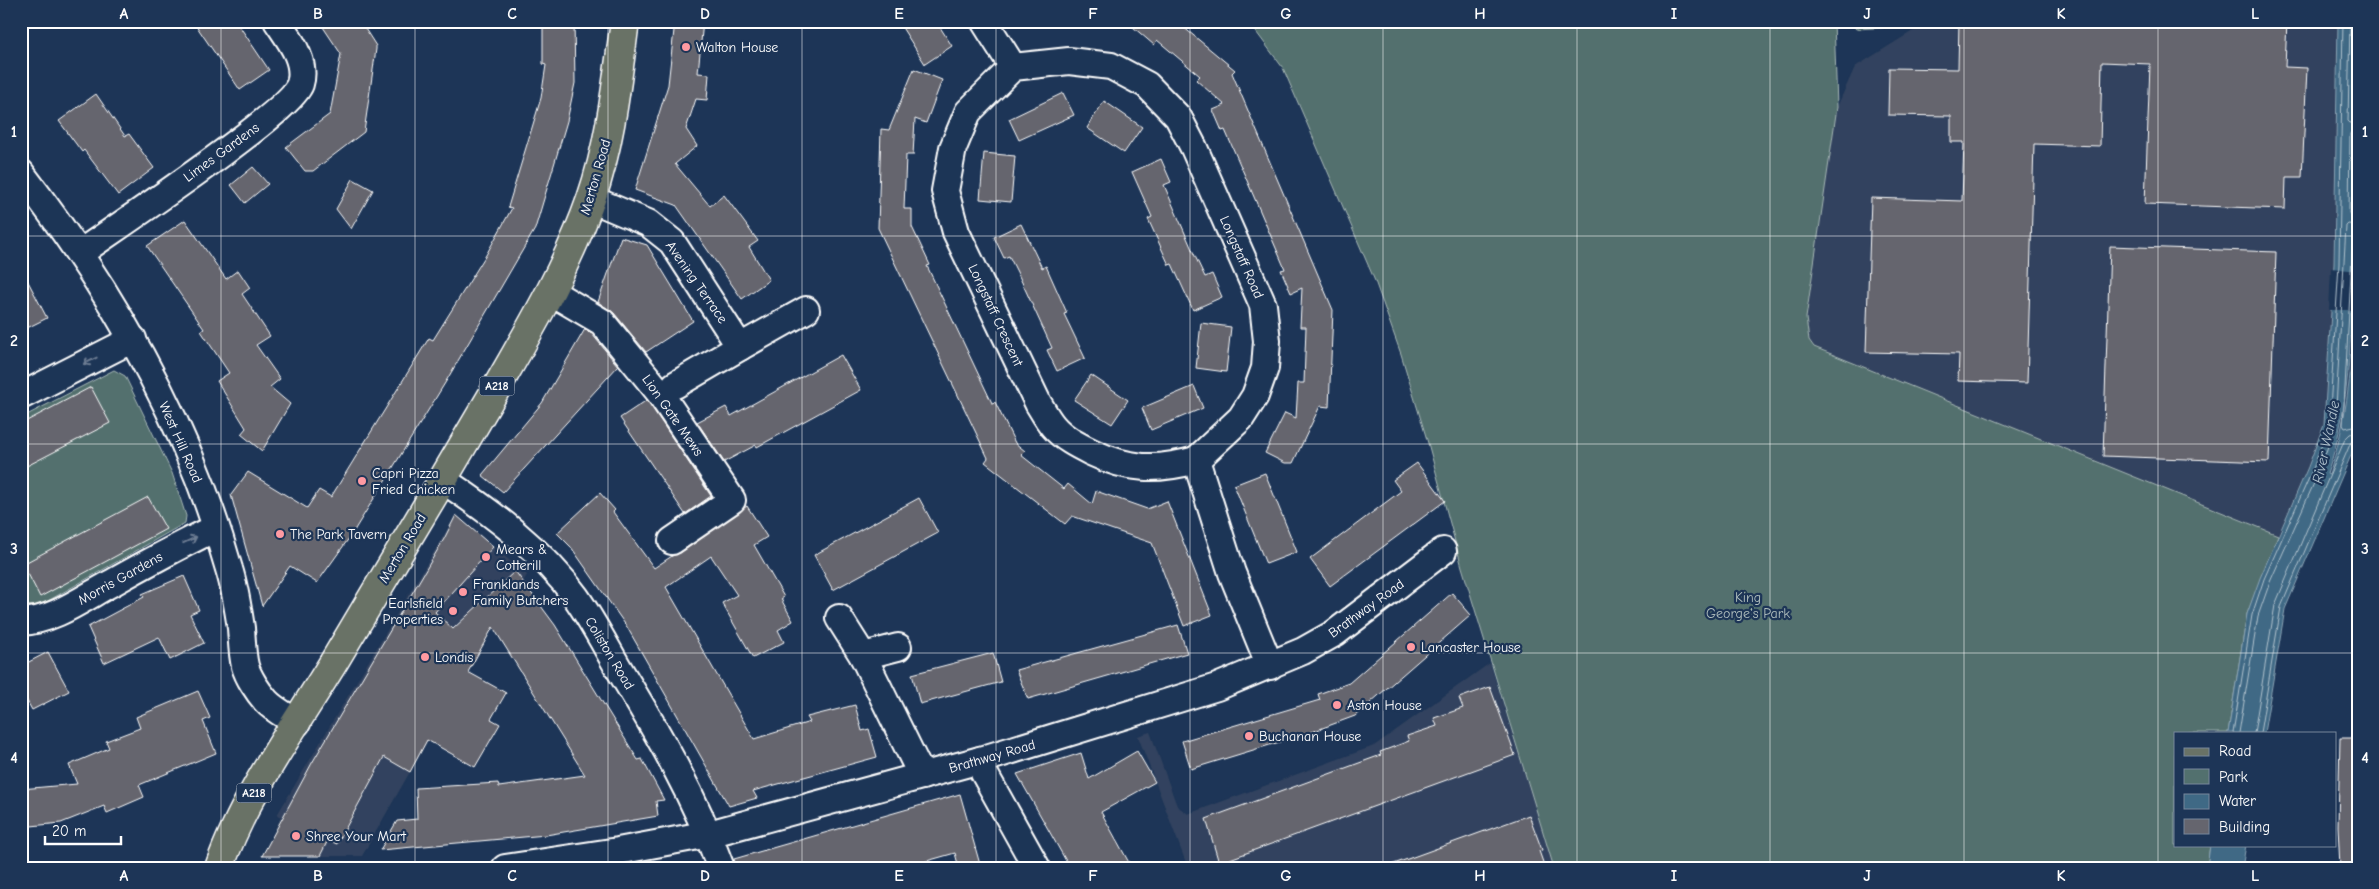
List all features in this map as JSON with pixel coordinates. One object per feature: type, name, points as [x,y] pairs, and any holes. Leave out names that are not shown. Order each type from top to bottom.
[{"type":"main road","name":"Merton Road","points":[[219,868],[225,850],[269,765],[297,723],[443,480],[552,292],[591,199],[605,147],[625,21]]},
{"type":"street","name":"Limes Gardens","points":[[80,253],[248,134],[294,96],[300,84],[301,72],[298,56],[277,21]]},
{"type":"street","points":[[984,21],[1013,67]]},
{"type":"street","name":"Longstaff Road","points":[[1013,67],[1069,61],[1111,66],[1148,85],[1178,118],[1194,148],[1263,304],[1267,341],[1265,368],[1255,396],[1241,418],[1196,460]]},
{"type":"street","name":"Longstaff Crescent","points":[[1013,67],[968,112],[953,148],[945,191],[956,232],[1038,403],[1054,426],[1072,443],[1120,464],[1140,468],[1169,467],[1196,460]]},
{"type":"street","name":"West Hill Road","points":[[21,173],[80,253],[133,338],[198,476],[216,528],[230,570],[239,613],[245,666],[260,694],[268,703],[297,723]]},
{"type":"street","name":"Avening Terrace","points":[[591,199],[648,223],[672,242],[740,347]]},
{"type":"street","name":"Lion Gate Mews","points":[[552,292],[602,322],[659,392],[732,500],[672,541]]},
{"type":"street","points":[[674,385],[806,310]]},
{"type":"street","points":[[21,396],[133,338]]},
{"type":"street","points":[[1196,460],[1232,572],[1270,666]]},
{"type":"street","name":"Coliston Road","points":[[443,480],[473,499],[524,542],[547,564],[576,598],[664,742],[709,834],[721,868]]},
{"type":"street","name":"Morris Gardens","points":[[21,622],[36,622],[60,611],[186,542],[216,528]]},
{"type":"street","name":"Brathway Road","points":[[505,868],[618,851],[709,834],[980,760],[1217,687],[1303,651],[1335,633],[1443,551]]},
{"type":"street","points":[[838,618],[863,656],[922,776]]},
{"type":"street","points":[[863,656],[898,647]]},
{"type":"street","points":[[980,760],[984,773],[1037,868]]},
{"type":"shaded area","points":[[1929,21],[2338,21],[2334,264],[2324,424],[2308,467],[2278,535],[1850,362],[1814,347],[1809,340],[1806,318],[1837,107],[1855,67]]},
{"type":"shaded area","points":[[453,520],[461,520],[527,575],[472,663],[362,856],[270,856],[267,846],[281,817],[277,815]]},
{"type":"shaded area","points":[[1490,663],[1554,868],[1188,868],[1138,736],[1150,732],[1177,806],[1188,814],[1374,746]]},
{"type":"green space","name":"King George's Park","points":[[1248,21],[1834,21],[1837,107],[1806,318],[1809,340],[1814,347],[2278,535],[2247,614],[2228,732],[2174,732],[2174,846],[2210,846],[2207,868],[1554,868],[1462,567],[1401,354],[1375,281],[1283,68]]},
{"type":"green space","points":[[1848,21],[1904,21],[1894,27],[1856,29]]},
{"type":"green space","points":[[114,370],[125,376],[172,473],[186,516],[185,523],[39,606],[21,605],[21,418]]},
{"type":"water","name":"River Wandle","points":[[2338,21],[2357,21],[2351,330],[2342,418],[2327,474],[2329,475],[2339,439],[2347,400],[2351,361],[2356,279],[2358,160],[2358,439],[2285,609],[2264,732],[2228,732],[2247,614],[2324,424],[2334,264]]},
{"type":"water","points":[[2210,846],[2246,846],[2242,868],[2207,868]]},
{"type":"pier","points":[[2331,268],[2358,271],[2358,310],[2329,310]]},
{"type":"building","points":[[193,21],[236,21],[269,70],[240,90]]},
{"type":"building","points":[[319,21],[360,21],[376,49],[364,132],[313,171],[305,171],[286,147],[330,114],[341,54]]},
{"type":"building","points":[[543,21],[574,21],[575,83],[567,121],[535,229],[445,383],[352,534],[317,583],[290,566],[262,606],[231,495],[248,472],[307,508],[319,490],[331,497],[429,338],[433,340],[486,255],[512,208],[508,207],[541,98],[546,65],[543,64]]},
{"type":"building","points":[[675,21],[703,21],[698,73],[709,74],[707,100],[696,99],[686,129],[697,146],[675,164],[710,206],[724,195],[758,241],[749,247],[769,280],[742,299],[676,205],[635,190],[668,85]]},
{"type":"building","points":[[898,21],[936,21],[952,46],[925,64]]},
{"type":"building","points":[[1126,21],[1176,21],[1235,70],[1232,73],[1333,310],[1329,407],[1320,406],[1293,463],[1285,463],[1265,453],[1285,413],[1296,418],[1298,383],[1304,383],[1306,327],[1300,327],[1302,288],[1291,293],[1281,270],[1285,269],[1225,130],[1222,131],[1213,110],[1225,105],[1196,80],[1200,76],[1157,40],[1154,45]]},
{"type":"building","points":[[1959,21],[2287,21],[2285,67],[2307,68],[2302,177],[2286,177],[2285,209],[2145,204],[2150,64],[2102,62],[2100,146],[2034,144],[2027,383],[1958,381],[1959,354],[1866,352],[1871,198],[1962,201],[1964,142],[1951,142],[1951,116],[1888,115],[1889,68],[1958,69]]},
{"type":"building","points":[[914,69],[942,80],[926,123],[915,119],[913,155],[906,155],[904,209],[912,209],[912,227],[930,265],[927,266],[992,403],[995,402],[1015,443],[1025,451],[1021,455],[1064,489],[1068,484],[1092,504],[1096,491],[1147,509],[1167,501],[1212,615],[1184,626],[1152,543],[1072,516],[1065,524],[985,462],[988,458],[878,228],[881,129],[889,130]]},
{"type":"building","points":[[1063,93],[1074,115],[1019,140],[1009,119]]},
{"type":"building","points":[[96,94],[125,136],[129,134],[154,168],[118,195],[59,121]]},
{"type":"building","points":[[1104,101],[1142,127],[1124,153],[1087,128]]},
{"type":"building","points":[[984,153],[1015,156],[1011,202],[980,199]]},
{"type":"building","points":[[1161,159],[1171,182],[1164,185],[1194,254],[1205,277],[1212,274],[1222,297],[1193,310],[1172,264],[1169,265],[1148,219],[1152,217],[1132,172]]},
{"type":"building","points":[[253,167],[268,184],[245,203],[231,185]]},
{"type":"building","points":[[353,179],[373,190],[351,229],[336,209]]},
{"type":"building","points":[[185,220],[226,279],[238,270],[250,288],[242,294],[270,336],[256,345],[280,379],[270,387],[290,404],[262,451],[241,434],[246,428],[217,381],[229,373],[201,331],[204,329],[147,246]]},
{"type":"building","points":[[1021,224],[1042,268],[1046,266],[1067,313],[1064,314],[1085,358],[1057,371],[1047,350],[1052,348],[1020,278],[1009,256],[1004,258],[994,237]]},
{"type":"building","points":[[621,237],[647,245],[693,321],[646,352],[614,313],[598,302]]},
{"type":"building","points":[[2110,246],[2276,252],[2269,462],[2103,456]]},
{"type":"building","points":[[21,268],[47,318],[21,331]]},
{"type":"building","points":[[1201,323],[1231,327],[1226,372],[1196,368]]},
{"type":"building","points":[[585,329],[592,334],[618,366],[503,492],[482,475],[542,403]]},
{"type":"building","points":[[841,355],[861,390],[757,447],[756,445],[724,462],[697,422],[726,407],[731,416]]},
{"type":"building","points":[[1091,375],[1128,400],[1112,424],[1074,400]]},
{"type":"building","points":[[1194,386],[1203,408],[1151,430],[1142,408]]},
{"type":"building","points":[[91,387],[110,423],[21,469],[21,424]]},
{"type":"building","points":[[647,400],[711,496],[685,514],[620,418]]},
{"type":"building","points":[[1417,463],[1445,501],[1330,586],[1310,559],[1401,491],[1393,480]]},
{"type":"building","points":[[1265,473],[1297,552],[1266,564],[1234,485]]},
{"type":"building","points":[[600,493],[615,510],[613,512],[654,568],[680,553],[747,506],[767,537],[754,545],[784,597],[781,599],[793,621],[778,630],[784,642],[753,658],[722,603],[737,595],[711,556],[666,587],[754,739],[810,722],[807,717],[855,705],[862,731],[869,729],[877,757],[753,791],[757,798],[729,806],[627,627],[571,547],[557,533]]},
{"type":"building","points":[[148,497],[166,529],[40,597],[23,564]]},
{"type":"building","points":[[919,498],[938,533],[833,590],[814,555]]},
{"type":"building","points":[[456,515],[493,547],[435,612],[453,629],[515,571],[555,625],[638,760],[642,759],[664,800],[656,801],[658,816],[546,835],[380,850],[397,821],[417,819],[416,788],[498,783],[499,787],[585,775],[493,627],[468,672],[506,693],[491,719],[500,724],[475,767],[427,740],[410,772],[384,757],[337,844],[328,840],[320,856],[262,856],[312,763],[444,539]]},
{"type":"building","points":[[184,576],[199,610],[190,614],[204,643],[170,660],[159,637],[104,663],[88,627],[144,597],[142,594]]},
{"type":"building","points":[[1452,593],[1471,615],[1355,716],[1309,733],[1191,769],[1182,741],[1320,700],[1318,694],[1349,683]]},
{"type":"building","points":[[1178,625],[1187,653],[1028,699],[1016,670]]},
{"type":"building","points":[[48,652],[69,691],[32,710],[21,690],[21,666]]},
{"type":"building","points":[[993,653],[1001,682],[920,704],[912,674]]},
{"type":"building","points":[[1490,687],[1515,755],[1219,863],[1206,819],[1381,755],[1380,752],[1409,741],[1407,736],[1437,726],[1434,718],[1463,708],[1459,698]]},
{"type":"building","points":[[198,691],[210,718],[203,721],[216,753],[139,785],[144,797],[107,813],[104,806],[61,823],[21,827],[21,789],[77,784],[69,765],[109,748],[106,741],[140,728],[136,717]]},
{"type":"building","points":[[2340,738],[2358,738],[2358,868],[2340,868],[2338,826]]},
{"type":"building","points":[[1137,751],[1155,782],[1101,812],[1132,868],[1070,868],[1017,774],[1081,753],[1089,779]]},
{"type":"building","points":[[960,794],[981,868],[959,868],[955,853],[902,868],[736,868],[734,859]]},
{"type":"building","points":[[1529,815],[1542,850],[1539,851],[1545,868],[1392,868],[1391,865]]},
{"type":"place","name":"Walton House","points":[[686,47]]},
{"type":"place","name":"Capri Pizza Fried Chicken","points":[[362,481]]},
{"type":"place","name":"The Park Tavern","points":[[280,534]]},
{"type":"place","name":"Mears & Cotterill","points":[[486,557]]},
{"type":"place","name":"Franklands Family Butchers","points":[[463,592]]},
{"type":"place","name":"Earlsfield Properties","points":[[453,611]]},
{"type":"place","name":"Lancaster House","points":[[1411,647]]},
{"type":"place","name":"Londis","points":[[425,657]]},
{"type":"place","name":"Aston House","points":[[1337,705]]},
{"type":"place","name":"Buchanan House","points":[[1249,736]]},
{"type":"place","name":"Shree Your Mart","points":[[296,836]]}]
